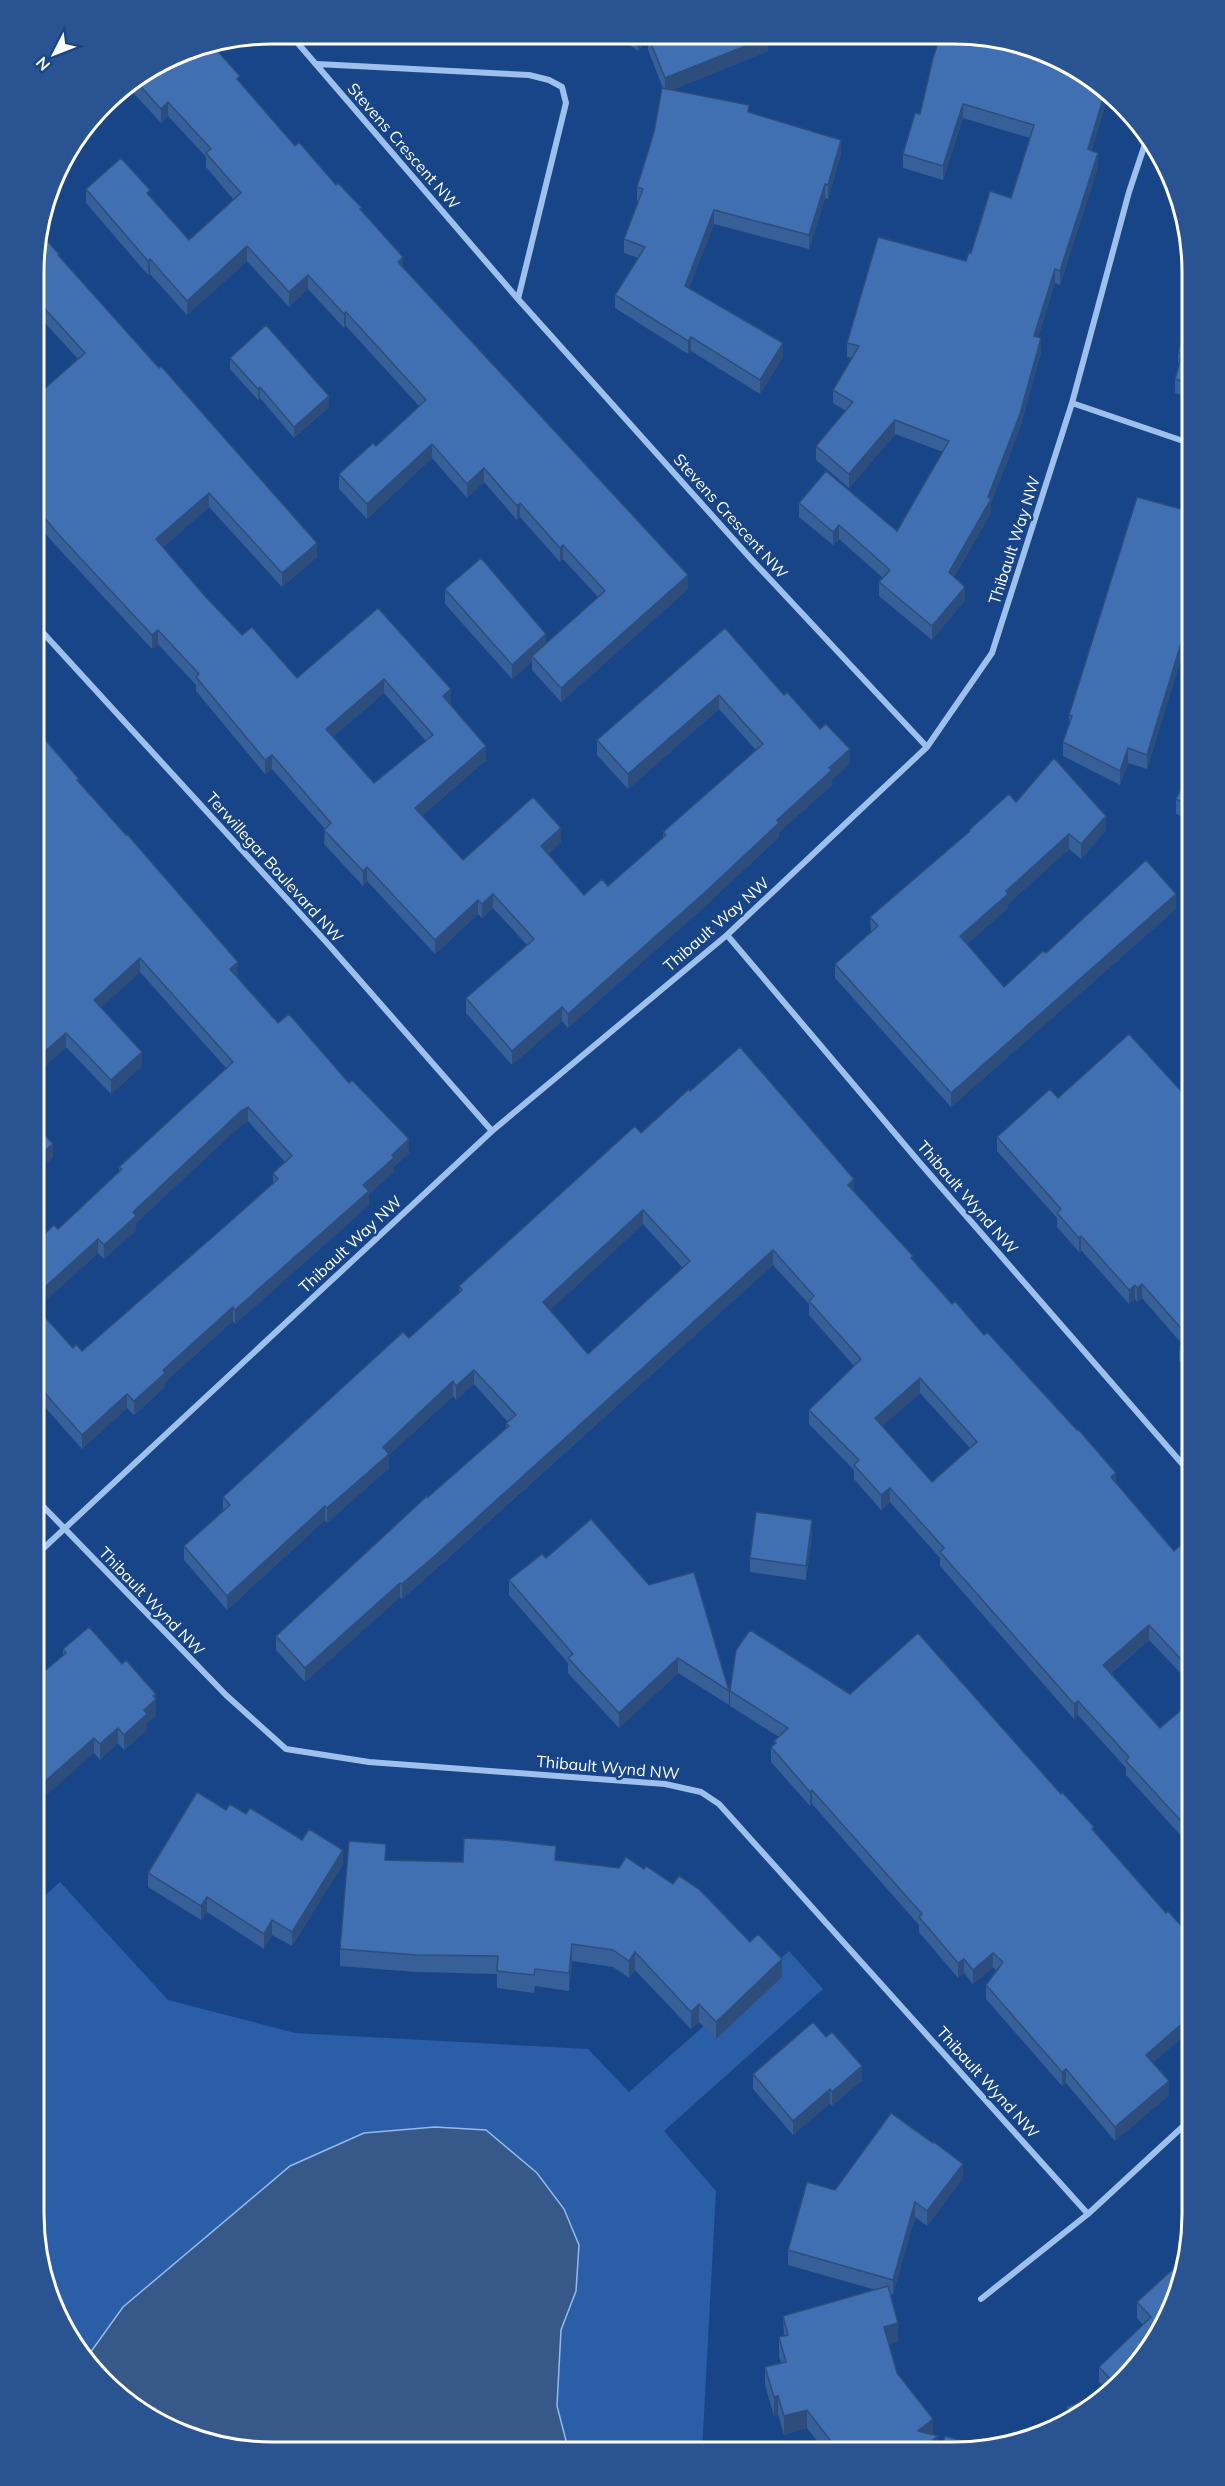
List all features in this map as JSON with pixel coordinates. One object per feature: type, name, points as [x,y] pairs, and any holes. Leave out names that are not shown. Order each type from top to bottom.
[{"type":"street","name":"Stevens Crescent NW","points":[[298,44],[518,299],[752,560],[927,747]]},
{"type":"street","name":"Stevens Crescent NW","points":[[316,64],[529,75],[549,80],[562,87],[566,103],[518,299]]},
{"type":"street","name":"Thibault Way NW","points":[[44,1548],[492,1131],[727,935],[927,747],[992,654],[1072,403],[1129,192],[1144,147]]},
{"type":"street","points":[[1072,403],[1182,441]]},
{"type":"street","name":"Terwillegar Boulevard NW","points":[[44,634],[328,944],[492,1131]]},
{"type":"street","name":"Thibault Wynd NW","points":[[727,935],[920,1163],[1182,1464]]},
{"type":"street","name":"Thibault Wynd NW","points":[[44,1508],[226,1695],[286,1749],[369,1762],[665,1784],[701,1792],[719,1804],[1088,2214]]},
{"type":"street","points":[[981,2299],[1088,2214],[1182,2127]]},
{"type":"shaded area","points":[[60,1882],[168,2000],[295,2033],[588,2049],[629,2092],[789,1951],[823,1989],[664,2131],[716,2191],[703,2442],[241,2441],[212,2435],[170,2419],[121,2386],[100,2365],[74,2329],[51,2274],[45,2245],[44,1896]]},
{"type":"shaded area","points":[[435,2127],[486,2130],[537,2173],[564,2209],[579,2245],[576,2291],[561,2330],[557,2406],[566,2442],[241,2441],[212,2435],[157,2412],[121,2386],[90,2352],[123,2307],[290,2166],[364,2133]]},
{"type":"building","points":[[651,44],[750,44],[665,78]]},
{"type":"building","points":[[938,44],[984,45],[1013,51],[1055,67],[1103,99],[1088,149],[1098,153],[1060,271],[1055,269],[1034,336],[1041,338],[1020,414],[988,497],[991,499],[949,572],[965,587],[932,626],[879,582],[890,570],[839,525],[833,532],[799,503],[826,471],[897,531],[949,441],[895,420],[849,474],[816,446],[853,402],[833,390],[859,346],[847,343],[878,237],[966,261],[969,252],[971,253],[990,191],[1011,198],[1034,125],[963,104],[943,166],[903,154],[915,113],[920,114]]},
{"type":"building","points":[[217,50],[240,76],[237,79],[295,146],[299,142],[336,185],[338,183],[362,208],[360,209],[403,257],[398,262],[688,575],[561,688],[532,656],[605,591],[563,545],[560,548],[520,503],[517,506],[484,468],[467,484],[432,444],[367,504],[339,474],[373,443],[376,446],[426,400],[346,312],[344,314],[308,275],[289,292],[247,246],[187,301],[150,259],[148,261],[86,189],[121,158],[150,190],[147,193],[189,240],[241,193],[206,153],[211,149],[168,102],[161,109],[140,86],[170,67]]},
{"type":"building","points":[[662,88],[749,105],[748,112],[841,140],[828,185],[825,184],[809,235],[714,210],[685,286],[783,343],[760,380],[691,337],[688,341],[615,295],[645,247],[624,239],[643,189],[637,187],[654,132]]},
{"type":"building","points":[[45,239],[317,543],[282,573],[209,493],[156,539],[204,595],[242,635],[252,627],[297,678],[378,608],[451,689],[443,696],[486,746],[415,808],[463,860],[533,797],[561,828],[541,846],[584,895],[602,879],[608,886],[666,835],[663,832],[763,744],[719,695],[628,774],[597,740],[725,628],[784,695],[787,692],[820,729],[826,724],[850,749],[829,768],[832,770],[777,820],[779,823],[703,894],[568,1014],[562,1007],[512,1051],[466,998],[534,939],[493,894],[482,904],[478,900],[435,940],[367,867],[363,871],[324,830],[331,823],[272,755],[265,760],[196,677],[199,674],[158,630],[152,635],[44,518],[44,389],[85,353],[44,308]],"holes":[[[384,679],[433,735],[374,783],[326,729]]]},
{"type":"building","points":[[266,325],[329,396],[294,427],[260,387],[258,389],[230,358]]},
{"type":"building","points":[[1182,340],[1182,354],[1178,353]]},
{"type":"building","points":[[1182,354],[1182,381],[1175,379]]},
{"type":"building","points":[[1137,497],[1182,509],[1182,640],[1147,755],[1128,748],[1120,771],[1063,742],[1072,716],[1069,715]]},
{"type":"building","points":[[481,558],[546,634],[512,665],[445,589]]},
{"type":"building","points":[[44,738],[79,779],[77,780],[238,962],[230,969],[278,1023],[289,1014],[349,1083],[352,1080],[409,1139],[392,1155],[394,1158],[363,1185],[369,1191],[235,1310],[233,1307],[163,1370],[165,1373],[134,1401],[127,1394],[82,1435],[44,1392],[44,1316],[73,1348],[76,1344],[82,1351],[278,1179],[273,1173],[292,1156],[248,1107],[133,1212],[136,1216],[104,1245],[98,1239],[44,1288],[44,1234],[54,1225],[58,1229],[122,1169],[119,1167],[233,1062],[140,958],[94,1000],[142,1052],[111,1080],[66,1033],[44,1052]]},
{"type":"building","points":[[1054,758],[1106,816],[1081,844],[1069,834],[1006,891],[1008,894],[960,936],[1004,987],[1043,951],[1046,953],[1146,860],[1176,894],[951,1093],[835,964],[878,926],[870,917],[970,831],[1009,794],[1016,802]]},
{"type":"building","points":[[1182,787],[1182,802],[1176,799]]},
{"type":"building","points":[[1129,1034],[1182,1092],[1182,1329],[1142,1284],[1137,1288],[1135,1285],[1129,1290],[1081,1236],[1079,1238],[1057,1213],[1061,1209],[997,1137],[1050,1089],[1058,1098]]},
{"type":"building","points":[[740,1047],[854,1179],[848,1185],[913,1256],[911,1258],[952,1304],[955,1301],[984,1335],[987,1332],[1078,1429],[1116,1473],[1111,1477],[1174,1551],[1180,1546],[1182,1548],[1182,1660],[1149,1625],[1103,1665],[1160,1728],[1182,1709],[1182,1822],[1126,1761],[1129,1757],[1078,1701],[1074,1704],[940,1552],[944,1548],[890,1488],[881,1495],[854,1465],[859,1460],[809,1410],[861,1359],[809,1301],[814,1296],[773,1250],[438,1553],[402,1584],[400,1583],[305,1668],[276,1636],[427,1496],[509,1426],[506,1423],[516,1415],[474,1370],[456,1386],[453,1381],[383,1447],[389,1454],[327,1508],[325,1506],[227,1596],[184,1546],[230,1505],[223,1497],[403,1332],[409,1338],[462,1290],[459,1286],[635,1126],[641,1133],[689,1089],[690,1091]],"holes":[[[643,1210],[690,1261],[588,1354],[543,1302]],[[920,1378],[977,1442],[932,1482],[875,1418]]]},
{"type":"building","points":[[44,1134],[53,1144],[44,1152]]},
{"type":"building","points":[[756,1512],[812,1520],[806,1566],[750,1558]]},
{"type":"building","points":[[591,1519],[649,1585],[694,1572],[729,1691],[678,1658],[619,1713],[568,1658],[573,1654],[509,1580],[542,1554],[546,1558]]},
{"type":"building","points":[[89,1627],[122,1664],[126,1660],[156,1694],[153,1696],[156,1699],[144,1710],[147,1714],[124,1735],[118,1728],[100,1744],[94,1738],[44,1782],[44,1672],[66,1653],[63,1649]]},
{"type":"building","points":[[750,1630],[850,1694],[918,1633],[1061,1794],[1062,1792],[1094,1827],[1092,1829],[1166,1913],[1168,1911],[1182,1927],[1182,2024],[1146,2055],[1169,2081],[1115,2127],[1066,2069],[1062,2072],[986,1985],[1003,1962],[993,1953],[973,1970],[964,1959],[958,1963],[919,1917],[922,1914],[771,1747],[788,1728],[730,1691],[736,1650]]},
{"type":"building","points":[[197,1792],[226,1810],[230,1804],[246,1814],[250,1808],[302,1840],[309,1829],[343,1850],[292,1932],[272,1920],[264,1934],[207,1897],[201,1906],[148,1873]]},
{"type":"building","points":[[464,1838],[556,1846],[555,1860],[619,1868],[626,1857],[644,1869],[646,1866],[673,1884],[679,1876],[700,1890],[750,1942],[758,1934],[782,1959],[716,2022],[699,2004],[691,2012],[635,1952],[629,1961],[613,1950],[572,1944],[569,1973],[535,1969],[534,1975],[497,1971],[498,1956],[416,1955],[340,1949],[349,1841],[386,1844],[385,1860],[463,1862]]},
{"type":"building","points":[[813,2022],[826,2037],[832,2032],[862,2066],[832,2092],[830,2089],[793,2121],[753,2074]]},
{"type":"building","points":[[891,2113],[963,2164],[927,2211],[915,2202],[893,2280],[788,2250],[807,2182],[835,2190]]},
{"type":"building","points":[[1175,2267],[1164,2302],[1151,2329],[1125,2365],[1111,2380],[1099,2367],[1151,2317],[1137,2302]]},
{"type":"building","points":[[888,2286],[898,2323],[884,2327],[897,2373],[933,2419],[918,2431],[938,2436],[931,2442],[832,2442],[807,2410],[784,2416],[778,2396],[774,2397],[765,2367],[786,2362],[779,2337],[788,2335],[783,2316]]},
{"type":"building","points":[[1086,2399],[1069,2412],[1067,2407]]},
{"type":"building","points":[[945,2436],[966,2442],[954,2442],[943,2442]]}]
